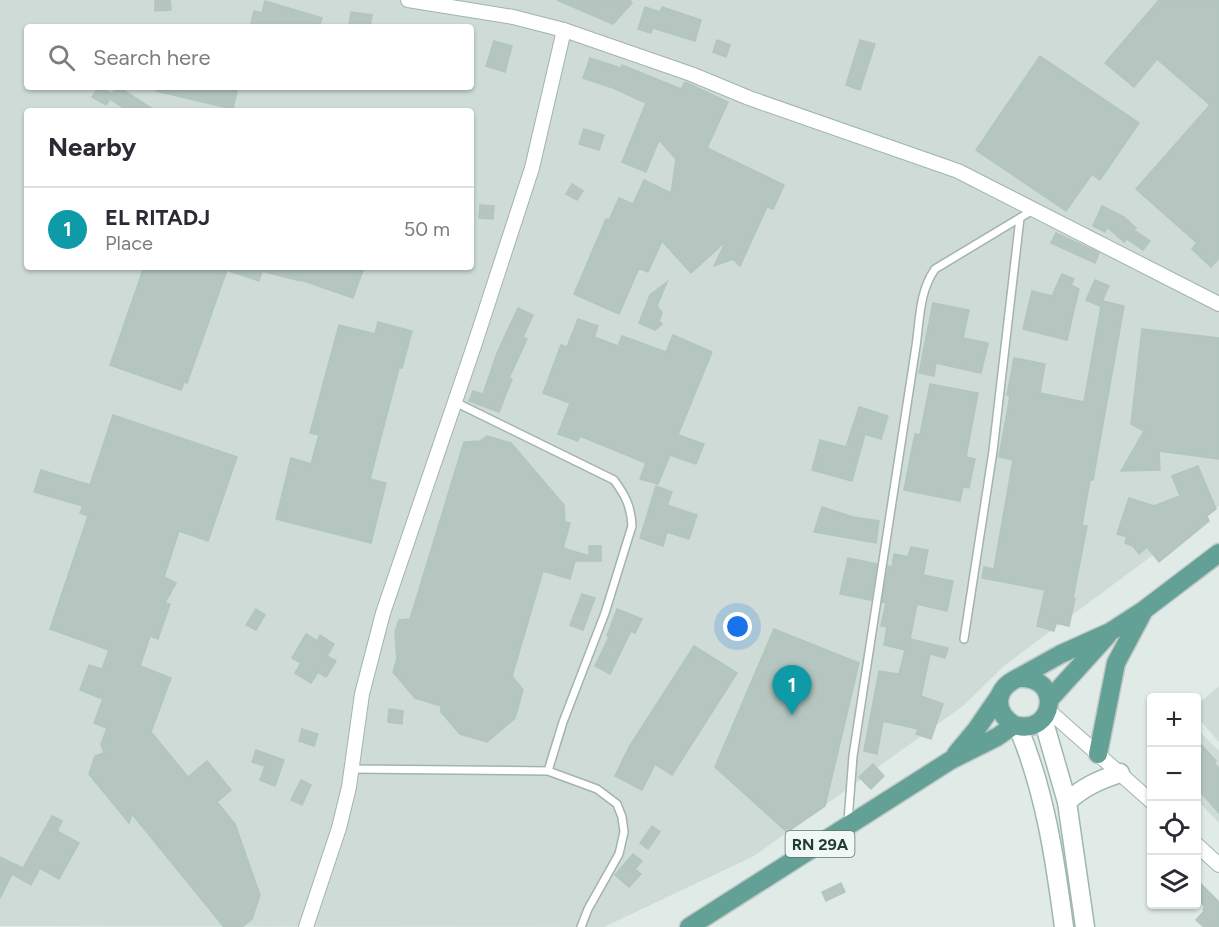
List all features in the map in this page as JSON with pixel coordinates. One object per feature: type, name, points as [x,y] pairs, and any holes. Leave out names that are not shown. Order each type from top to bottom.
[{"type":"main road","points":[[1110,632],[1036,724],[1027,727],[1016,726],[1001,713],[1000,695],[1004,687],[1061,654],[1110,632],[1144,610],[1219,553]]},
{"type":"main road","points":[[1098,754],[1116,663],[1144,610]]},
{"type":"main road","points":[[1018,678],[1035,679],[1042,684],[1047,710]]},
{"type":"main road","name":"RN 29A","points":[[951,760],[976,730],[1000,695]]},
{"type":"main road","name":"RN 29A","points":[[689,927],[951,760],[1016,726]]},
{"type":"street","points":[[408,0],[513,17],[564,30],[691,74],[748,98],[958,171],[1219,304]]},
{"type":"street","points":[[306,927],[350,787],[362,694],[382,613],[532,168],[564,30]]},
{"type":"street","points":[[1047,710],[1151,801]]},
{"type":"street","points":[[1047,710],[1067,802],[1085,927]]},
{"type":"street","points":[[1016,726],[1030,754],[1047,818],[1064,927]]},
{"type":"street","points":[[1067,802],[1097,780],[1120,773]]},
{"type":"street","points":[[1201,847],[1217,859]]},
{"type":"lane","points":[[847,827],[853,756],[923,292],[935,269],[1033,210]]},
{"type":"lane","points":[[964,639],[993,451],[1020,218]]},
{"type":"lane","points":[[455,402],[614,480],[627,499],[632,512],[632,526],[605,613],[563,722],[548,771]]},
{"type":"lane","points":[[352,768],[548,771],[597,789],[617,804],[624,832],[619,854],[588,909],[581,927]]},
{"type":"shaded area","points":[[0,0],[1219,0],[1219,506],[1005,665],[963,706],[754,856],[604,927],[0,926]]},
{"type":"shaded area","points":[[1219,686],[1219,742],[1201,722],[1201,702]]},
{"type":"shaded area","points":[[1201,733],[1219,751],[1219,823],[1201,804]]},
{"type":"building","points":[[155,0],[170,0],[171,10],[155,11]]},
{"type":"building","points":[[557,0],[631,0],[632,3],[613,24]]},
{"type":"building","points":[[1159,0],[1219,0],[1219,258],[1211,267],[1192,249],[1197,243],[1136,189],[1210,105],[1157,59],[1134,87],[1105,63]]},
{"type":"building","points":[[265,1],[322,18],[320,24],[251,24],[254,11],[262,13]]},
{"type":"building","points":[[645,7],[660,12],[662,7],[701,20],[695,41],[653,28],[651,33],[638,29]]},
{"type":"building","points":[[351,12],[372,15],[370,24],[349,24]]},
{"type":"building","points":[[717,40],[730,45],[726,57],[713,52]]},
{"type":"building","points":[[860,40],[875,44],[860,90],[846,85]]},
{"type":"building","points":[[494,41],[512,46],[505,72],[486,66]]},
{"type":"building","points":[[1040,56],[1139,123],[1100,180],[1092,174],[1066,211],[976,150]]},
{"type":"building","points":[[590,58],[621,68],[622,65],[681,89],[685,82],[728,102],[707,148],[784,185],[773,209],[767,207],[740,266],[733,259],[714,266],[726,241],[691,273],[662,241],[648,272],[639,268],[619,314],[574,294],[606,219],[609,220],[619,198],[633,204],[644,180],[671,193],[676,159],[659,140],[646,172],[622,162],[646,103],[583,78]]},
{"type":"building","points":[[97,90],[105,90],[112,94],[115,90],[123,90],[151,108],[124,108],[110,99],[106,105],[92,97]]},
{"type":"building","points":[[156,91],[237,91],[233,108],[229,108]]},
{"type":"building","points":[[584,129],[604,135],[599,150],[579,144]]},
{"type":"building","points":[[572,184],[583,191],[577,200],[566,194]]},
{"type":"building","points":[[480,205],[494,206],[493,219],[479,218]]},
{"type":"building","points":[[1102,206],[1124,217],[1136,228],[1134,230],[1150,241],[1143,250],[1127,239],[1124,242],[1107,227],[1105,232],[1093,226]]},
{"type":"building","points":[[1056,233],[1099,253],[1095,263],[1051,243]]},
{"type":"building","points":[[143,270],[227,270],[187,383],[184,382],[181,390],[110,365]]},
{"type":"building","points":[[227,270],[363,270],[353,298],[301,280],[262,271],[259,281]]},
{"type":"building","points":[[1062,274],[1074,279],[1071,285],[1079,289],[1067,340],[1023,329],[1032,291],[1052,296]]},
{"type":"building","points":[[1095,280],[1109,286],[1100,306],[1086,300]]},
{"type":"building","points":[[667,282],[657,306],[662,313],[659,321],[662,324],[655,330],[639,323],[650,295]]},
{"type":"building","points":[[1102,301],[1124,306],[1093,480],[1090,480],[1082,525],[1087,526],[1073,598],[1075,599],[1069,626],[1056,623],[1054,631],[1037,626],[1045,590],[982,578],[984,567],[994,569],[1013,460],[999,457],[1010,396],[1007,395],[1014,358],[1045,364],[1040,393],[1084,402]]},
{"type":"building","points":[[933,303],[969,310],[963,338],[988,343],[981,373],[936,363],[934,376],[919,373]]},
{"type":"building","points":[[518,308],[533,315],[523,337],[527,339],[509,378],[512,379],[499,412],[469,401],[473,391],[483,394],[497,353]]},
{"type":"building","points":[[578,319],[598,326],[594,337],[618,346],[622,336],[666,352],[673,335],[712,352],[678,435],[704,444],[696,464],[670,455],[658,484],[640,479],[646,463],[580,436],[578,441],[558,434],[570,403],[543,393],[561,345],[567,347]]},
{"type":"building","points":[[378,322],[412,331],[402,368],[399,368],[370,479],[386,483],[371,543],[276,519],[291,458],[311,464],[319,435],[310,433],[339,325],[375,334]]},
{"type":"building","points":[[1142,329],[1219,338],[1219,459],[1159,451],[1160,470],[1121,471],[1144,431],[1131,424]]},
{"type":"building","points":[[930,384],[978,393],[966,457],[975,459],[969,488],[963,487],[960,501],[904,490],[915,434],[920,435]]},
{"type":"building","points":[[859,407],[888,416],[881,439],[865,434],[852,481],[812,470],[820,440],[846,447]]},
{"type":"building","points":[[113,415],[237,457],[208,541],[179,531],[164,577],[176,583],[165,603],[170,604],[158,639],[150,636],[140,666],[171,678],[151,732],[188,777],[207,761],[231,790],[217,802],[235,824],[260,895],[252,919],[242,927],[224,927],[132,814],[129,823],[89,774],[95,756],[104,753],[101,744],[107,728],[94,723],[103,699],[80,690],[89,665],[102,669],[109,650],[50,629],[88,516],[80,513],[83,506],[34,492],[41,470],[90,485]]},
{"type":"building","points":[[487,436],[511,443],[564,505],[565,522],[570,523],[563,548],[589,556],[589,546],[601,546],[601,561],[575,561],[570,579],[543,571],[512,676],[523,690],[515,718],[487,742],[460,734],[441,712],[441,706],[415,698],[393,672],[397,659],[395,632],[399,620],[410,619],[464,442],[480,441]]},
{"type":"building","points":[[1198,466],[1216,509],[1207,516],[1209,521],[1159,562],[1147,547],[1139,554],[1133,546],[1125,543],[1127,537],[1117,534],[1129,498],[1154,506],[1180,496],[1172,476]]},
{"type":"building","points":[[656,486],[672,492],[667,505],[697,515],[689,539],[667,532],[663,546],[640,538]]},
{"type":"building","points":[[822,507],[853,517],[879,521],[876,543],[814,532]]},
{"type":"building","points":[[911,547],[928,550],[923,575],[953,581],[947,611],[917,604],[910,639],[948,648],[945,658],[930,654],[921,696],[943,704],[931,739],[916,734],[918,729],[883,721],[877,754],[864,751],[879,671],[899,674],[905,650],[884,645],[887,627],[881,626],[886,603],[882,602],[888,566],[892,567],[894,554],[908,557]]},
{"type":"building","points":[[848,558],[877,564],[871,600],[840,594]]},
{"type":"building","points":[[582,594],[595,598],[583,630],[570,625]]},
{"type":"building","points":[[256,609],[265,615],[256,630],[246,625]]},
{"type":"building","points":[[617,609],[642,619],[635,633],[631,631],[610,674],[595,666],[609,637],[607,636]]},
{"type":"building","points":[[774,629],[859,663],[825,806],[787,832],[715,767]]},
{"type":"building","points":[[306,634],[317,641],[320,635],[334,644],[327,656],[336,661],[326,677],[318,672],[311,683],[295,673],[301,663],[292,658]]},
{"type":"building","points":[[694,646],[737,673],[672,775],[655,764],[642,790],[615,776],[629,747]]},
{"type":"building","points":[[389,709],[403,711],[402,724],[388,722]]},
{"type":"building","points":[[302,729],[318,734],[314,746],[299,741]]},
{"type":"building","points":[[1201,744],[1216,761],[1214,763],[1219,768],[1219,813],[1201,793]]},
{"type":"building","points":[[256,750],[284,760],[275,786],[260,780],[265,766],[252,762]]},
{"type":"building","points":[[873,764],[884,776],[871,789],[859,777]]},
{"type":"building","points":[[301,780],[311,785],[302,805],[291,800]]},
{"type":"building","points":[[52,816],[62,821],[57,831],[79,843],[59,879],[40,868],[31,885],[12,874],[0,898],[0,857],[23,868]]},
{"type":"building","points":[[652,826],[660,832],[648,849],[640,843]]},
{"type":"building","points":[[633,854],[642,861],[635,869],[641,874],[629,887],[615,875]]},
{"type":"building","points":[[841,883],[845,892],[826,901],[822,892]]},
{"type":"building","points":[[1201,884],[1219,902],[1219,927],[1204,927],[1196,920],[1205,907],[1201,903]]},
{"type":"place","name":"EL RITADJ","points":[[792,715]]}]
